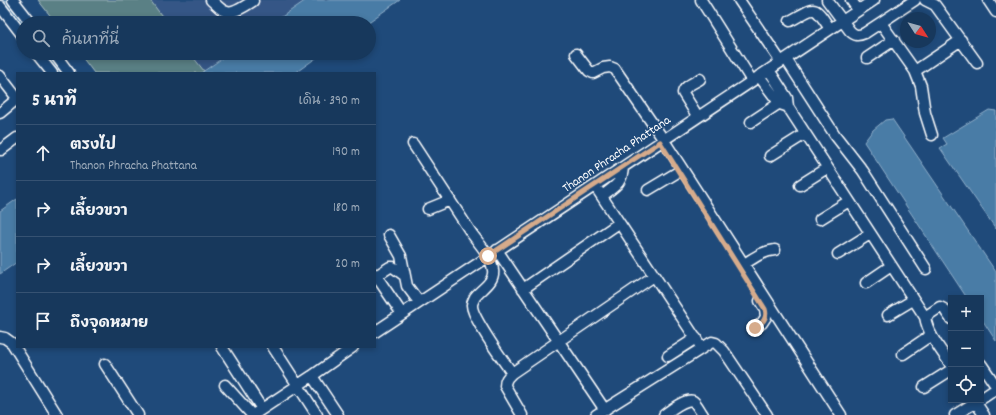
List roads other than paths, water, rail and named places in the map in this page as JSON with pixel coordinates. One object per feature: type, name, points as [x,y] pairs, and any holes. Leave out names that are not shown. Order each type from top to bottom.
[{"type":"street","points":[[13,0],[26,16]]},
{"type":"street","points":[[212,0],[222,10],[228,13],[233,12],[253,1]]},
{"type":"street","points":[[701,0],[756,79],[785,103]]},
{"type":"street","points":[[739,0],[835,135],[863,171],[926,269]]},
{"type":"street","points":[[826,0],[853,34],[859,36],[881,23],[913,0]]},
{"type":"street","points":[[851,0],[858,10]]},
{"type":"street","name":"Thanon Phracha Phattana","points":[[376,331],[874,0]]},
{"type":"street","points":[[925,0],[935,5],[977,63]]},
{"type":"street","points":[[988,0],[996,12]]},
{"type":"street","points":[[0,6],[16,27]]},
{"type":"street","points":[[790,21],[811,10],[815,10],[820,14],[830,29]]},
{"type":"street","points":[[881,23],[915,71],[921,86],[925,113],[932,135]]},
{"type":"street","points":[[867,58],[894,40]]},
{"type":"street","points":[[915,71],[961,40]]},
{"type":"street","points":[[576,54],[589,71],[594,72],[610,66],[615,69],[661,141],[744,264],[841,415]]},
{"type":"street","points":[[42,60],[51,72]]},
{"type":"street","points":[[59,60],[68,72]]},
{"type":"street","points":[[769,70],[785,103],[925,318],[926,325],[931,335],[948,360]]},
{"type":"street","points":[[0,76],[16,98]]},
{"type":"street","points":[[698,117],[683,93],[683,90],[700,79]]},
{"type":"street","points":[[0,114],[16,100]]},
{"type":"street","points":[[751,122],[785,103]]},
{"type":"street","points":[[770,156],[805,134]]},
{"type":"street","points":[[1,150],[16,139]]},
{"type":"street","points":[[661,141],[678,172],[765,309],[765,320],[755,328]]},
{"type":"street","points":[[413,144],[488,256],[493,270],[493,275],[488,284],[474,298],[472,306],[474,314],[496,351],[512,373]]},
{"type":"street","points":[[602,196],[618,184],[621,179],[623,166]]},
{"type":"street","points":[[800,185],[827,168]]},
{"type":"street","points":[[648,190],[678,172]]},
{"type":"street","points":[[595,186],[702,348]]},
{"type":"street","points":[[428,209],[450,200]]},
{"type":"street","points":[[820,220],[849,201]]},
{"type":"street","points":[[523,289],[620,223]]},
{"type":"street","points":[[838,254],[870,234]]},
{"type":"street","points":[[388,235],[401,256],[408,286],[419,302]]},
{"type":"street","points":[[497,250],[558,341],[600,412],[712,342],[721,346],[730,358],[766,415]]},
{"type":"street","points":[[744,264],[761,253],[775,250]]},
{"type":"street","points":[[866,283],[892,266]]},
{"type":"street","points":[[402,314],[376,275],[390,267],[393,267],[405,276]]},
{"type":"street","points":[[522,415],[505,386],[505,381],[507,378],[558,341],[654,276]]},
{"type":"street","points":[[888,315],[913,300]]},
{"type":"street","points":[[925,318],[940,308],[944,309],[948,315]]},
{"type":"street","points":[[903,354],[931,335]]},
{"type":"street","points":[[0,337],[5,338],[12,343],[57,415]]},
{"type":"street","points":[[668,356],[696,338]]},
{"type":"street","points":[[223,348],[262,409]]},
{"type":"street","points":[[274,348],[317,415]]},
{"type":"street","points":[[225,385],[253,415],[352,348]]},
{"type":"street","points":[[105,364],[138,415]]},
{"type":"street","points":[[983,367],[996,388],[984,396]]},
{"type":"street","points":[[924,387],[948,372]]},
{"type":"street","points":[[312,376],[338,415]]},
{"type":"street","points":[[664,415],[687,400],[691,400],[703,415]]},
{"type":"street","points":[[955,415],[973,403]]},
{"type":"street","points":[[978,403],[984,415]]},
{"type":"waterway","points":[[5,0],[17,16]]},
{"type":"waterway","points":[[50,60],[59,72]]}]
